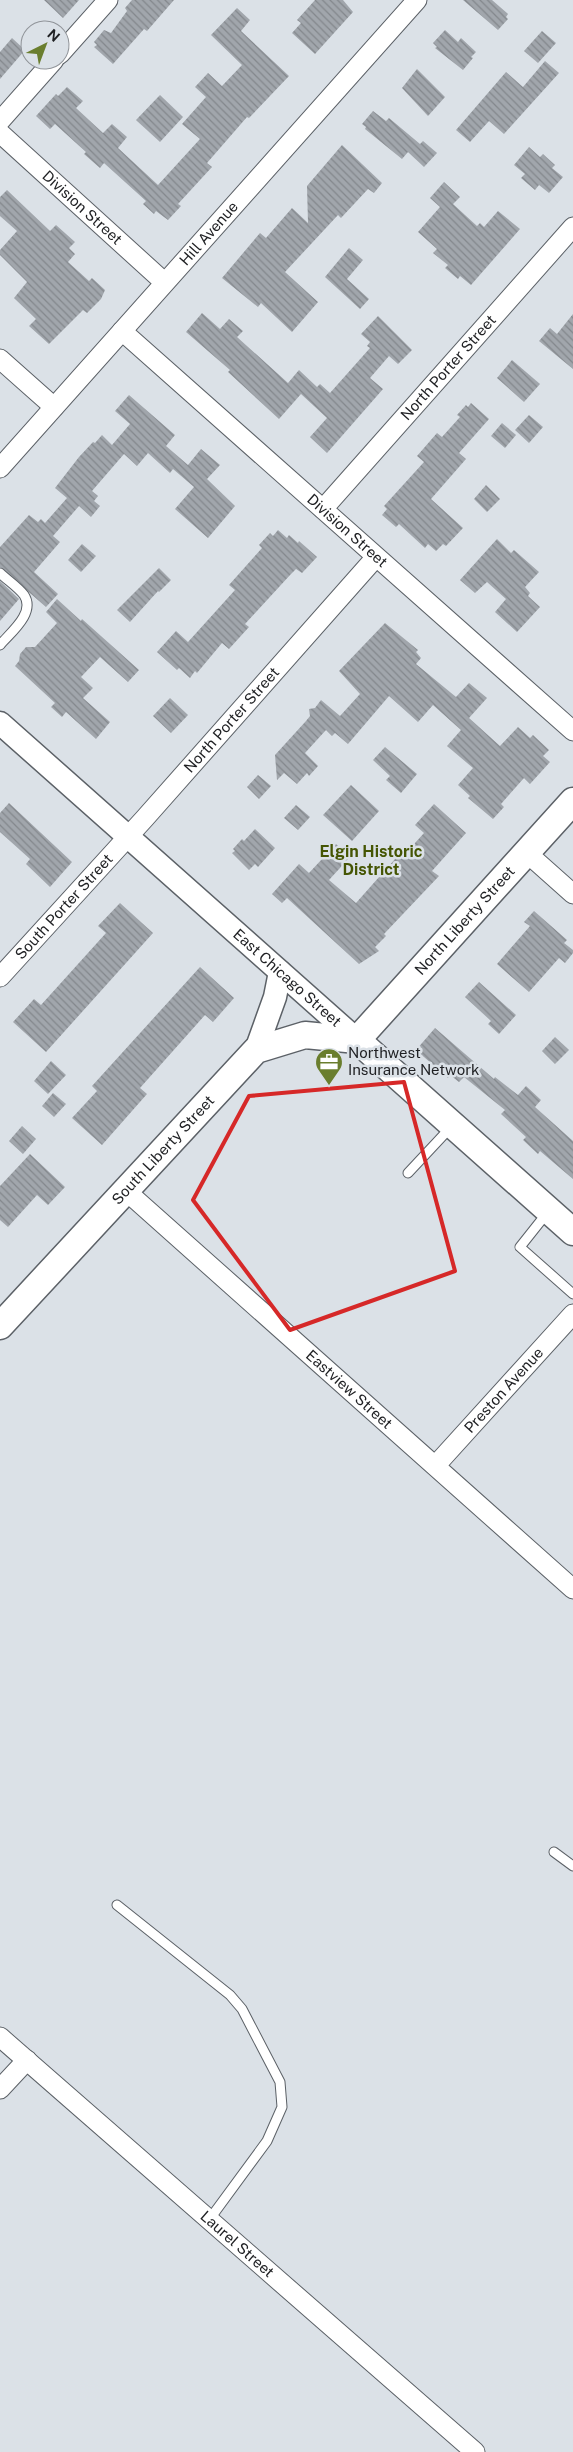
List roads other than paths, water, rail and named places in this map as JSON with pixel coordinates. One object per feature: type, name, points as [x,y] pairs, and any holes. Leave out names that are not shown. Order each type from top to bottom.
[{"type":"main road","name":"North Liberty Street","points":[[357,1040],[573,802]]},
{"type":"main road","name":"South Liberty Street","points":[[0,1326],[256,1050],[283,1040],[305,1035],[357,1040]]},
{"type":"main road","name":"East Chicago Street","points":[[357,1040],[573,1232]]},
{"type":"street","points":[[70,43],[108,0]]},
{"type":"street","name":"Hill Avenue","points":[[0,468],[417,0]]},
{"type":"street","points":[[0,121],[45,70]]},
{"type":"street","name":"Division Street","points":[[0,133],[164,282]]},
{"type":"street","name":"North Porter Street","points":[[323,509],[573,227]]},
{"type":"street","name":"Division Street","points":[[122,330],[573,731]]},
{"type":"street","points":[[0,360],[54,407]]},
{"type":"street","name":"North Porter Street","points":[[128,837],[376,557]]},
{"type":"street","name":"East Chicago Street","points":[[0,723],[357,1040]]},
{"type":"street","name":"South Porter Street","points":[[0,977],[128,837]]},
{"type":"street","points":[[527,853],[573,894]]},
{"type":"street","points":[[256,1050],[275,997],[280,972]]},
{"type":"street","name":"Eastview Street","points":[[125,1190],[573,1589]]},
{"type":"street","name":"Preston Avenue","points":[[436,1466],[573,1314]]},
{"type":"street","name":"Laurel Street","points":[[0,2037],[475,2452]]},
{"type":"street","points":[[0,2090],[27,2060]]},
{"type":"lane","points":[[0,573],[24,596],[27,608],[24,617],[0,646]]},
{"type":"lane","points":[[408,1173],[453,1125]]},
{"type":"lane","points":[[549,1211],[520,1247],[573,1294]]},
{"type":"lane","points":[[554,1852],[573,1866]]},
{"type":"lane","points":[[117,1905],[230,1995],[242,2009],[280,2082],[282,2107],[267,2141],[209,2220]]},
{"type":"place","name":"Northwest Insurance Network","points":[[329,1086]]},
{"type":"district","name":"Elgin Historic District","points":[[371,860]]}]
